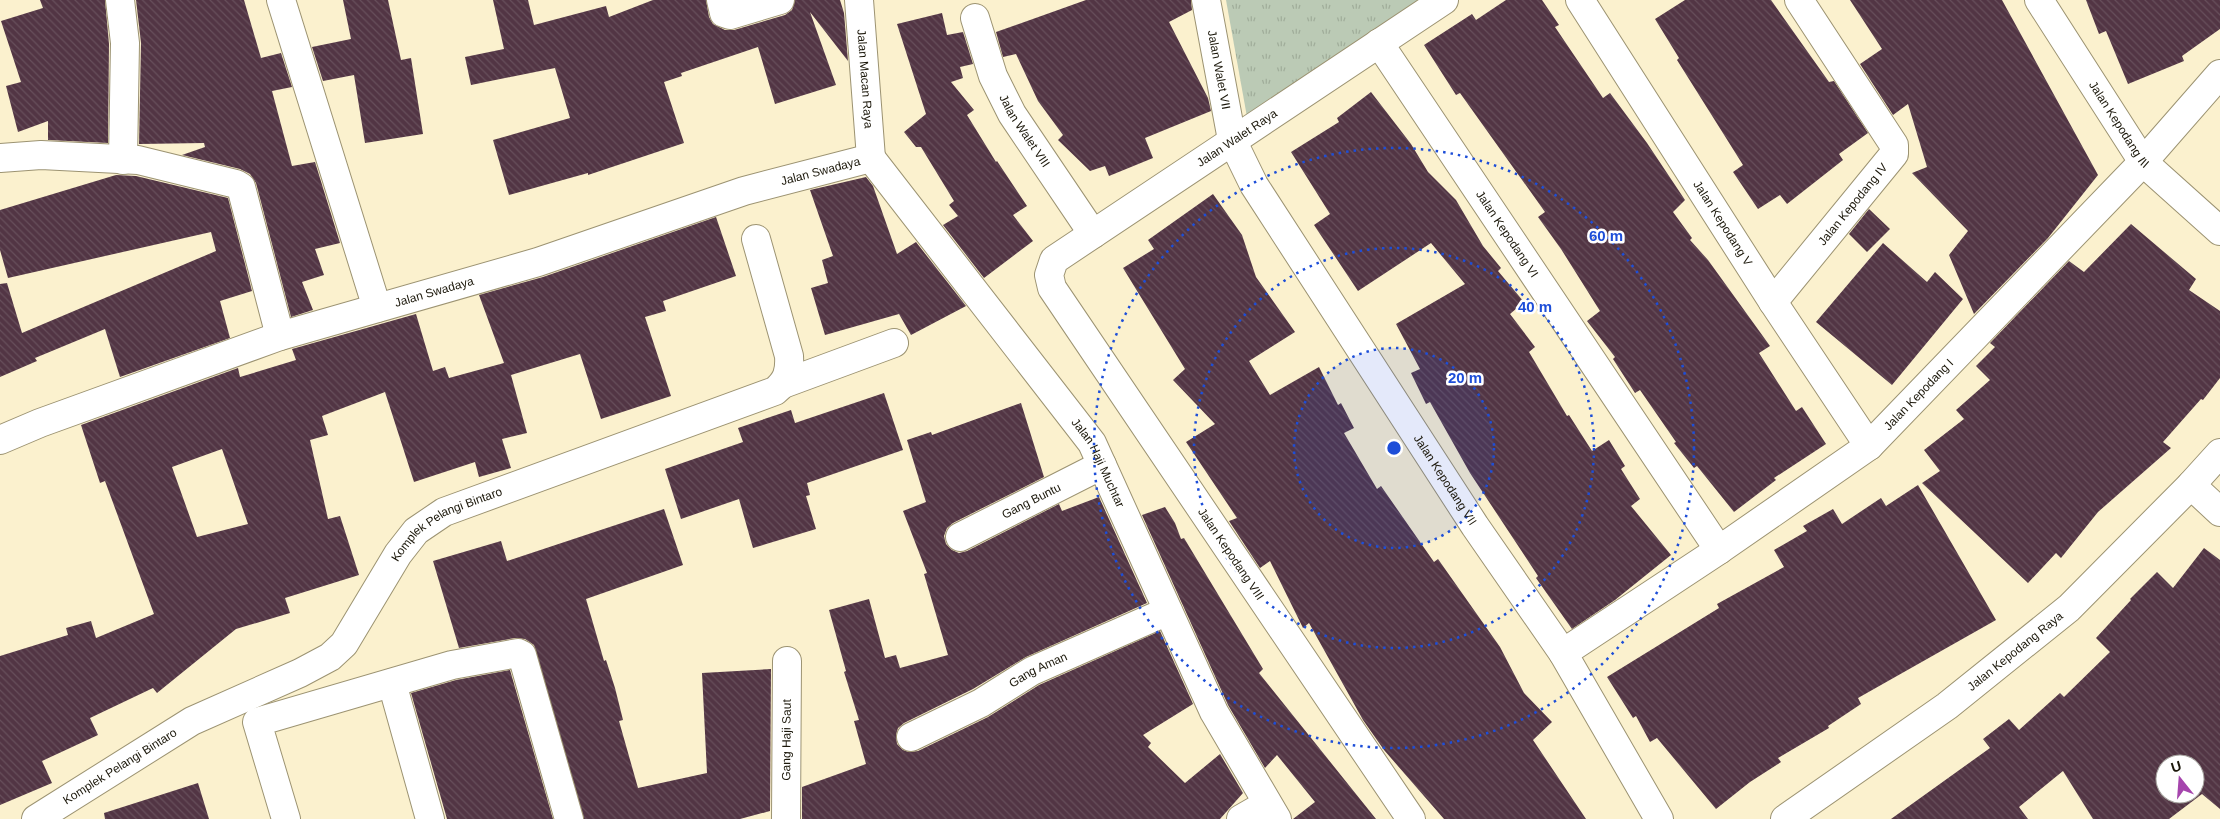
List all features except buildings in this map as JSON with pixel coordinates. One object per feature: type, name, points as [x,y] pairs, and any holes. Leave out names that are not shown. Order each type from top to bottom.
[{"type":"street","points":[[120,0],[125,43],[123,160]]},
{"type":"street","points":[[281,0],[376,308]]},
{"type":"street","points":[[721,0],[724,13],[730,15],[780,0]]},
{"type":"street","name":"Jalan Macan Raya","points":[[859,0],[871,158]]},
{"type":"street","name":"Jalan Walet VII","points":[[1206,0],[1232,140]]},
{"type":"street","name":"Jalan Walet Raya","points":[[1052,288],[1049,275],[1054,260],[1444,0]]},
{"type":"street","name":"Jalan Kepodang V","points":[[1580,0],[1773,302],[1869,446]]},
{"type":"street","name":"Jalan Kepodang IV","points":[[1773,302],[1894,154],[1894,145],[1799,0]]},
{"type":"street","name":"Jalan Kepodang III","points":[[2039,0],[2143,162],[2220,231]]},
{"type":"street","name":"Jalan Walet VIII","points":[[975,18],[992,76],[1012,114],[1093,234]]},
{"type":"street","name":"Jalan Kepodang VI","points":[[1378,43],[1719,550]]},
{"type":"street","name":"Jalan Kepodang I","points":[[1563,653],[1719,550],[1869,446],[2143,162],[2220,74]]},
{"type":"street","name":"Jalan Kepodang VII","points":[[1232,140],[1254,185],[1475,526],[1563,653],[1659,819]]},
{"type":"street","points":[[0,158],[41,155],[138,160],[236,184],[241,187],[280,336]]},
{"type":"street","name":"Jalan Swadaya","points":[[0,440],[40,423],[280,336],[538,262],[744,191],[871,158]]},
{"type":"street","name":"Jalan Haji Muchtar","points":[[871,158],[1092,443],[1214,712],[1272,811],[1241,819]]},
{"type":"street","points":[[756,239],[789,356],[790,370],[783,384]]},
{"type":"street","name":"Jalan Kepodang VIII","points":[[1052,288],[1410,819]]},
{"type":"street","name":"Komplek Pelangi Bintaro","points":[[36,819],[192,721],[300,673],[330,657],[344,644],[398,554],[416,531],[444,512],[775,391],[783,384],[894,343]]},
{"type":"street","name":"Jalan Kepodang Raya","points":[[1785,819],[1947,706],[2069,608],[2192,485],[2220,452]]},
{"type":"street","name":"Gang Buntu","points":[[960,537],[1102,464]]},
{"type":"street","points":[[2192,485],[2220,512]]},
{"type":"street","name":"Gang Aman","points":[[911,737],[981,703],[1032,671],[1168,611]]},
{"type":"street","points":[[286,819],[257,722],[452,665],[520,653],[569,819]]},
{"type":"street","name":"Gang Haji Saut","points":[[786,819],[787,661]]},
{"type":"street","points":[[392,683],[430,819]]},
{"type":"green space","points":[[1226,0],[1420,0],[1247,117]]}]
